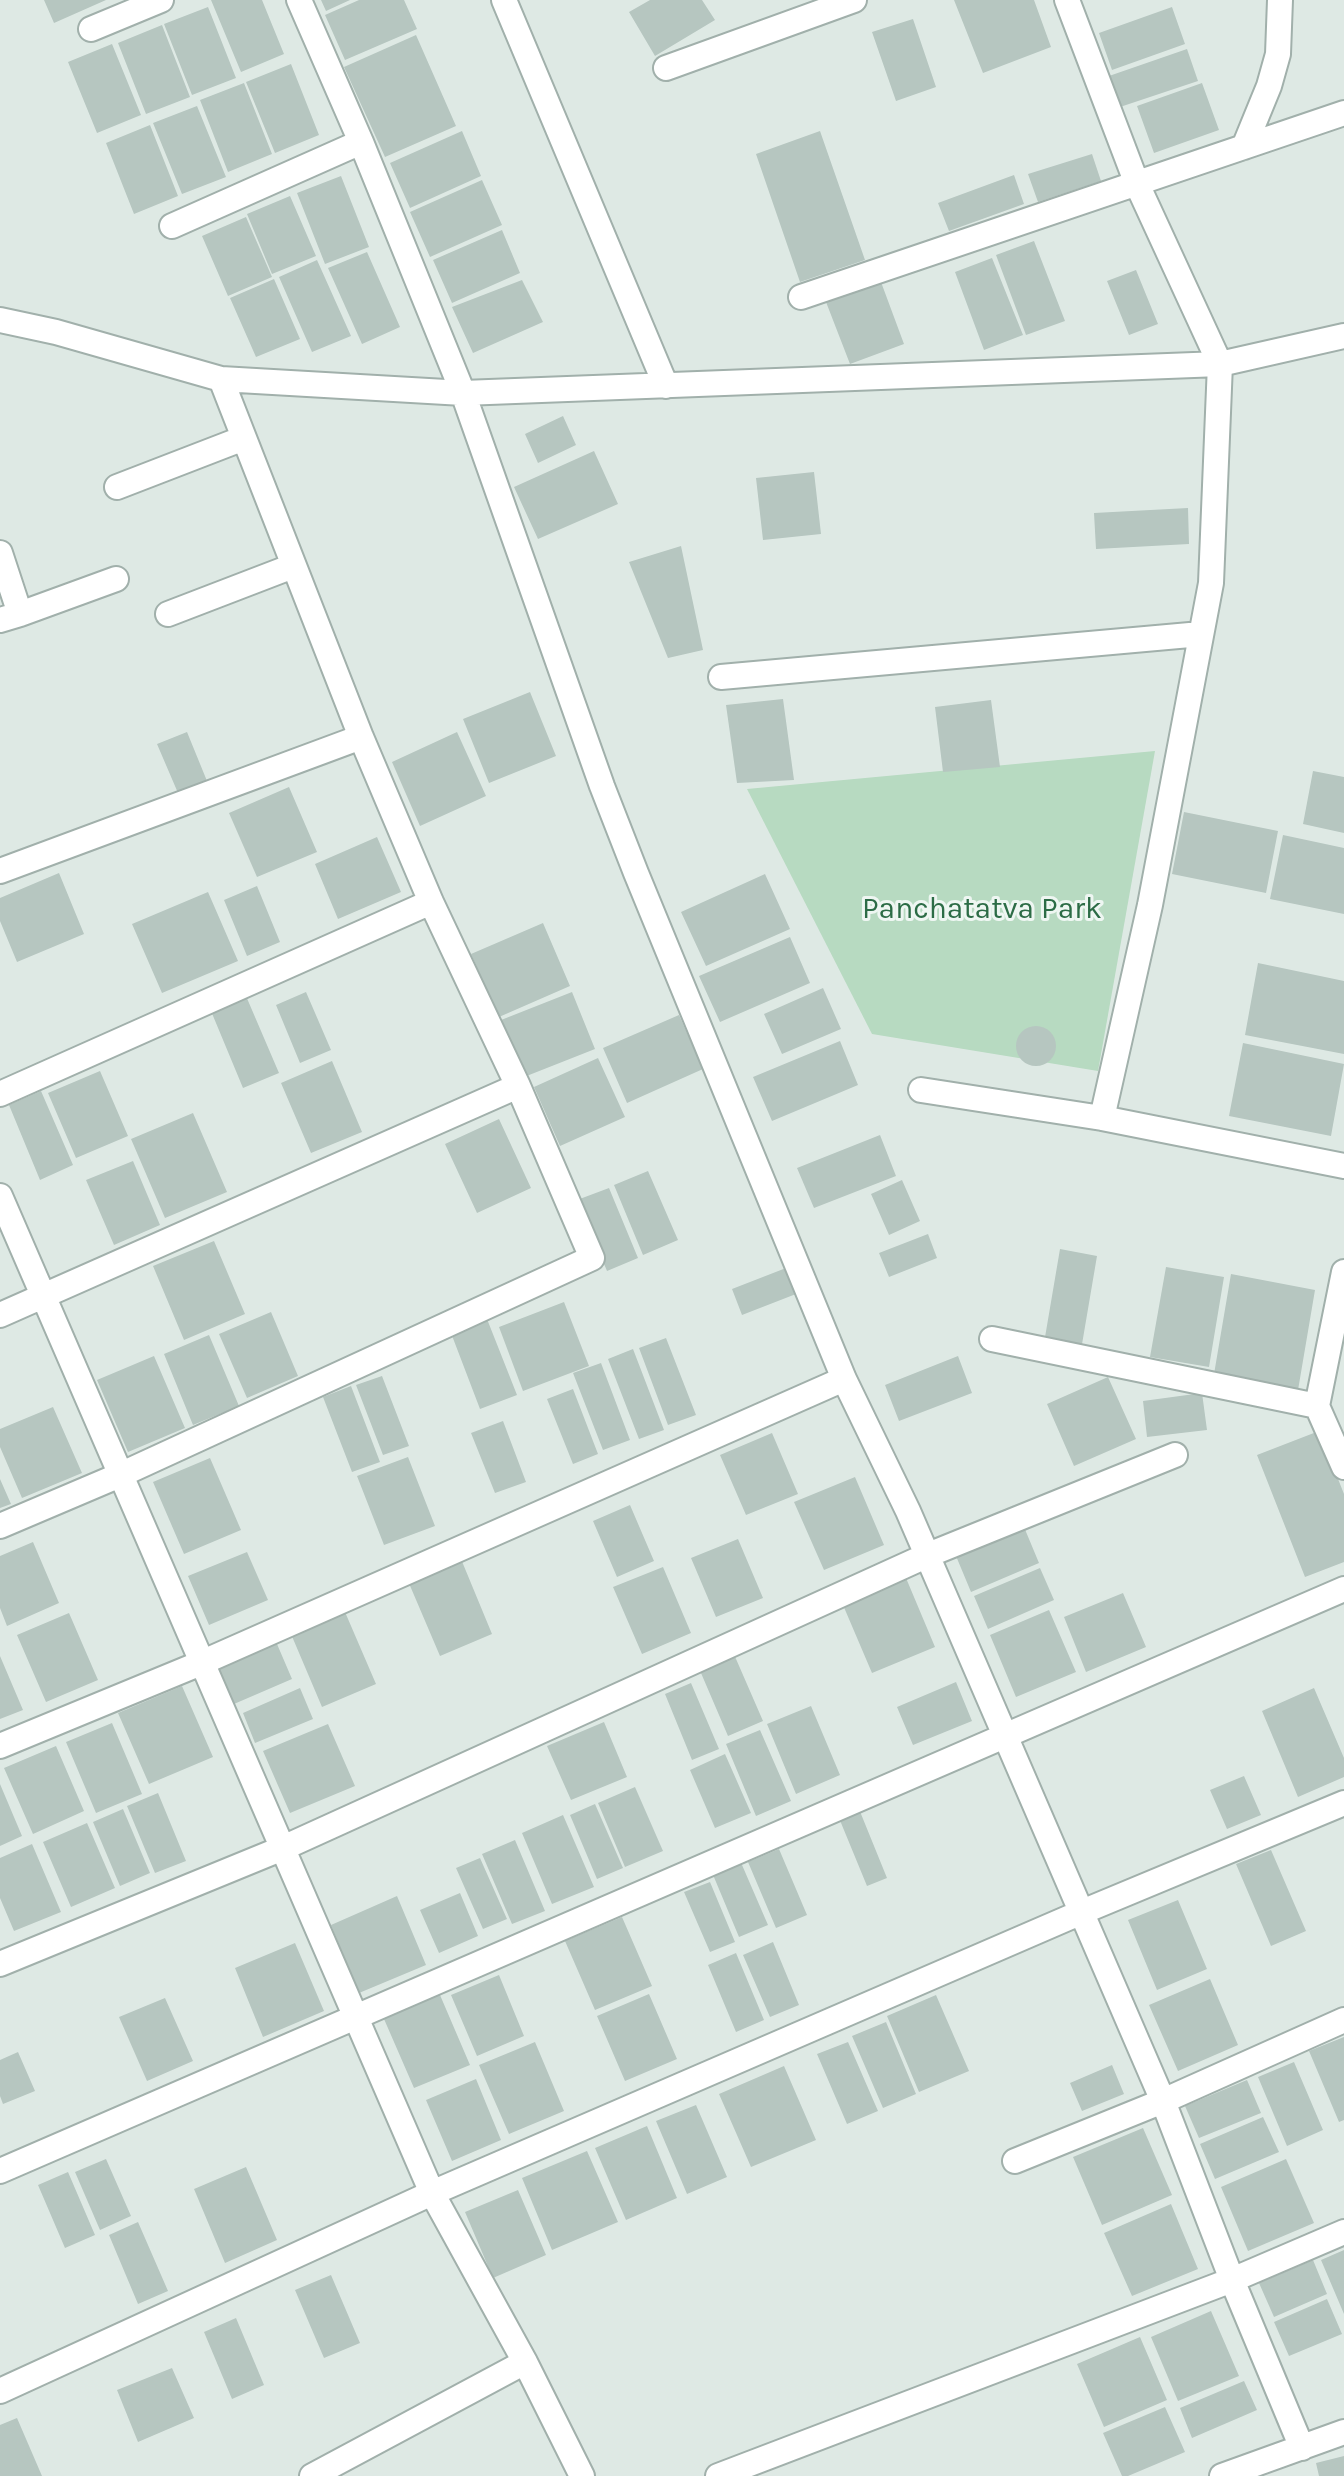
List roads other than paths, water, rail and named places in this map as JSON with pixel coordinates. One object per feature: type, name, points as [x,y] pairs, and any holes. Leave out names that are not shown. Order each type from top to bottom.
[{"type":"street","points":[[91,29],[161,0]]},
{"type":"street","points":[[299,0],[361,142],[463,393],[602,786],[844,1379],[928,1555],[1007,1734],[1163,2101],[1232,2280],[1302,2448]]},
{"type":"street","points":[[504,0],[666,386]]},
{"type":"street","points":[[666,68],[854,0]]},
{"type":"street","points":[[1067,0],[1137,184],[1220,364],[1211,583],[1150,905],[1102,1118]]},
{"type":"street","points":[[1244,147],[1269,86],[1278,54],[1280,0]]},
{"type":"street","points":[[801,297],[1344,113]]},
{"type":"street","points":[[172,226],[361,142]]},
{"type":"street","points":[[0,320],[56,332],[221,379],[463,393],[1220,364],[1344,336]]},
{"type":"street","points":[[0,1526],[120,1475],[592,1258],[518,1086],[431,902],[361,737],[221,379]]},
{"type":"street","points":[[117,487],[244,438]]},
{"type":"street","points":[[0,553],[10,617],[116,579]]},
{"type":"street","points":[[168,614],[293,566]]},
{"type":"street","points":[[721,677],[1201,634]]},
{"type":"street","points":[[0,871],[361,737]]},
{"type":"street","points":[[0,1094],[431,902]]},
{"type":"street","points":[[0,1315],[518,1086]]},
{"type":"street","points":[[921,1090],[1102,1118],[1344,1166]]},
{"type":"street","points":[[0,1196],[432,2193],[525,2362],[582,2476]]},
{"type":"street","points":[[1344,1272],[1317,1406],[1344,1467]]},
{"type":"street","points":[[992,1339],[1317,1406]]},
{"type":"street","points":[[0,1746],[201,1663],[844,1379]]},
{"type":"street","points":[[0,1964],[283,1848],[928,1555],[1175,1455]]},
{"type":"street","points":[[0,2171],[1344,1589]]},
{"type":"street","points":[[0,2391],[432,2193],[1082,1912],[1344,1803]]},
{"type":"street","points":[[1015,2161],[1163,2101],[1344,2020]]},
{"type":"street","points":[[718,2476],[1232,2280],[1344,2232]]},
{"type":"street","points":[[312,2476],[525,2362]]},
{"type":"street","points":[[1222,2476],[1344,2432]]},
{"type":"park label","name":"Panchatatva Park","points":[[982,909]]}]
